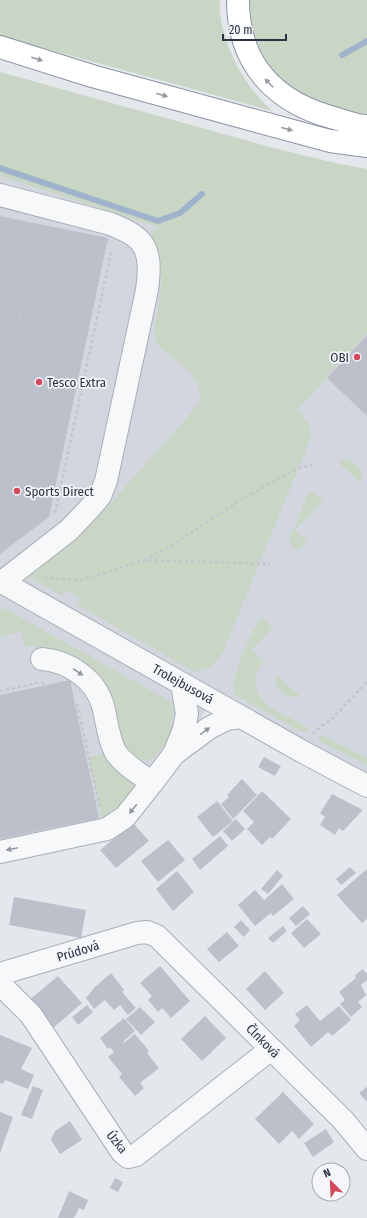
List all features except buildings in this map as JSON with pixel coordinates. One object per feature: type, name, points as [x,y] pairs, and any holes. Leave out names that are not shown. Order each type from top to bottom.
[{"type":"highway","points":[[238,0],[239,23],[244,42],[253,62],[265,79],[279,93],[296,104],[325,116],[367,126]]},
{"type":"highway","points":[[0,47],[92,76],[248,119],[330,141],[367,146]]},
{"type":"street","points":[[0,195],[111,224],[126,231],[142,243],[149,263],[147,290],[106,481],[100,496],[90,509],[69,530],[1,582]]},
{"type":"street","name":"Trolejbusová","points":[[1,582],[303,752],[367,786]]},
{"type":"street","points":[[42,659],[60,663],[87,678],[99,693],[115,751],[125,762],[152,783]]},
{"type":"street","points":[[0,852],[104,830],[116,825],[125,818],[174,754],[184,729],[187,714],[182,684]]},
{"type":"street","points":[[174,754],[209,728],[227,720],[241,717]]},
{"type":"street","name":"Prúdová","points":[[0,974],[137,933],[147,932],[157,936]]},
{"type":"street","name":"Člnková","points":[[157,936],[343,1120],[367,1149]]},
{"type":"street","name":"Úzka","points":[[0,984],[30,1015],[122,1152],[128,1157],[136,1155],[271,1049]]},
{"type":"path","points":[[54,519],[111,253]]},
{"type":"path","points":[[0,284],[25,289],[0,407]]},
{"type":"path","points":[[38,578],[81,580],[144,560],[174,544],[236,503],[298,468],[312,465]]},
{"type":"path","points":[[144,560],[270,564]]},
{"type":"path","points":[[0,691],[50,680]]},
{"type":"path","points":[[310,739],[314,731],[333,718],[367,682]]},
{"type":"path","points":[[76,700],[104,830]]},
{"type":"shaded area","points":[[0,176],[157,227],[367,246],[367,786],[213,701],[133,809],[0,852]]},
{"type":"green space","points":[[0,0],[220,0],[222,25],[232,56],[249,85],[272,111],[0,36]]},
{"type":"green space","points":[[248,0],[367,0],[367,116],[310,100],[276,77],[261,51],[254,34],[250,19]]},
{"type":"green space","points":[[0,72],[270,147],[335,163],[367,169],[367,333],[297,410],[308,424],[310,440],[222,654],[210,667],[195,672],[76,604],[80,598],[66,590],[62,596],[27,576],[76,540],[110,504],[193,411],[198,404],[199,392],[198,386],[192,375],[184,365],[163,351],[156,338],[155,328],[161,292],[161,275],[157,259],[145,240],[157,227],[0,176]]},
{"type":"green space","points":[[344,459],[356,464],[359,468],[362,476],[361,484],[338,462]]},
{"type":"green space","points":[[311,490],[323,501],[295,530],[307,541],[300,548],[296,549],[291,547],[289,541]]},
{"type":"green space","points":[[0,607],[171,702],[174,714],[170,725],[176,728],[155,757],[137,761],[129,757],[115,728],[51,649],[35,646],[24,646],[21,632],[0,636]]},
{"type":"green space","points":[[262,617],[273,628],[252,650],[263,661],[259,667],[256,679],[256,685],[260,697],[269,707],[309,728],[305,732],[300,731],[235,695],[235,677],[242,655],[252,633]]},
{"type":"green space","points":[[277,675],[300,696],[290,697],[281,692],[275,684]]},
{"type":"green space","points":[[320,734],[367,758],[367,765],[321,742],[319,739]]},
{"type":"green space","points":[[104,754],[136,784],[118,811],[102,820],[89,757]]},
{"type":"waterway","points":[[342,55],[367,41]]},
{"type":"waterway","points":[[0,168],[158,221],[180,213],[202,194]]},
{"type":"place","name":"OBI","points":[[357,357]]},
{"type":"place","name":"Tesco Extra","points":[[39,382]]},
{"type":"place","name":"Sports Direct","points":[[17,491]]}]
